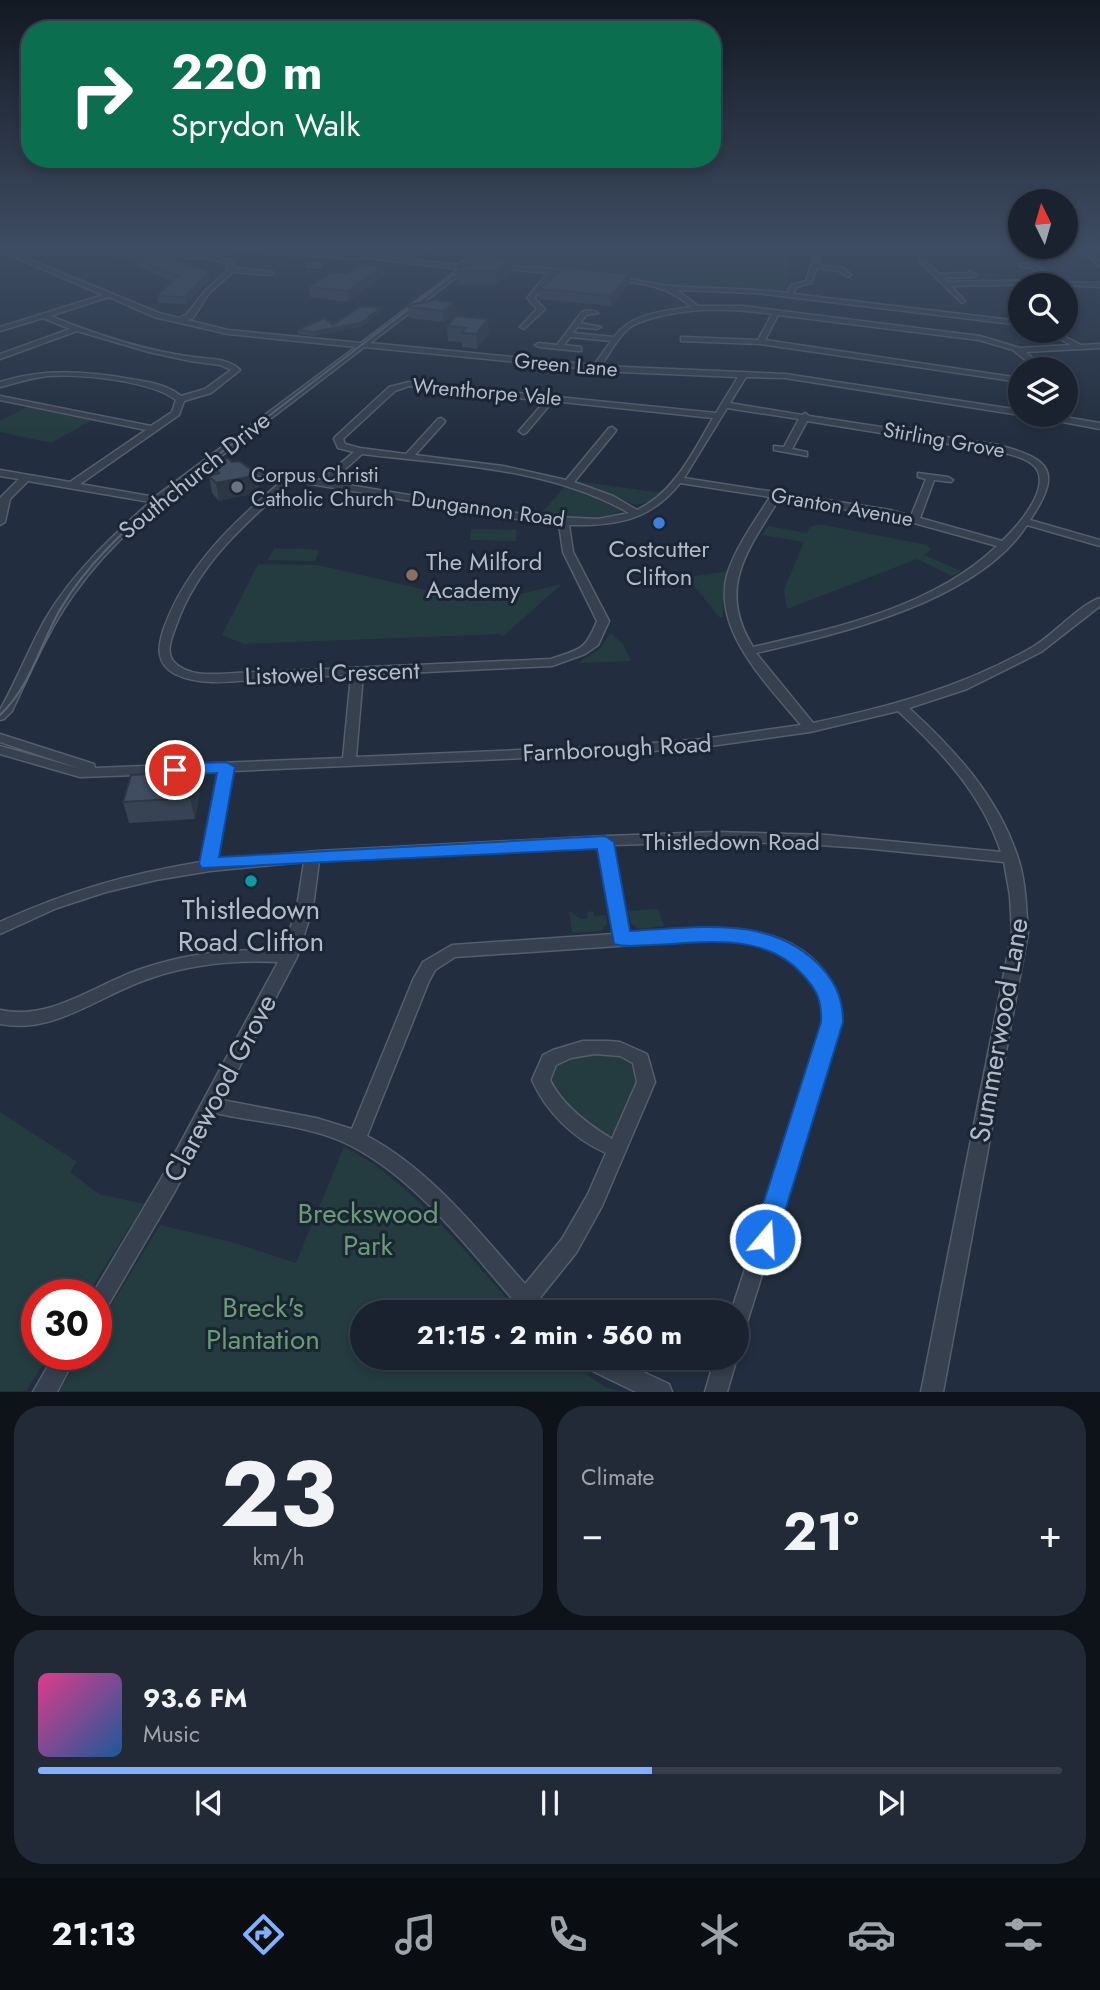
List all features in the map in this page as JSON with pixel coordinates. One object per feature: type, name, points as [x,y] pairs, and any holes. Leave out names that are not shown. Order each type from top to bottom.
[{"type":"street","points":[[0,329],[46,313]]},
{"type":"street","name":"Green Lane","points":[[157,313],[179,321],[228,332],[596,368],[744,373],[803,379],[1008,410]]},
{"type":"street","points":[[179,321],[192,313]]},
{"type":"street","name":"Southchurch Drive","points":[[0,737],[8,718],[3,713],[51,621],[68,593],[110,544],[157,500],[400,313]]},
{"type":"street","points":[[523,325],[537,313]]},
{"type":"street","points":[[559,347],[584,313],[594,313]]},
{"type":"street","points":[[596,368],[626,326],[642,318],[669,313]]},
{"type":"street","points":[[760,342],[775,313]]},
{"type":"street","points":[[784,313],[980,338],[1019,350],[1100,346]]},
{"type":"street","points":[[937,313],[1008,322]]},
{"type":"street","points":[[0,385],[50,373],[93,373],[154,386],[180,399],[208,391],[236,370],[226,364],[139,348],[76,329],[42,314]]},
{"type":"street","points":[[575,325],[597,327]]},
{"type":"street","points":[[0,357],[76,329]]},
{"type":"street","points":[[568,335],[615,340]]},
{"type":"street","points":[[684,339],[760,342],[1008,378]]},
{"type":"street","points":[[1074,343],[1078,345]]},
{"type":"street","points":[[539,345],[578,349]]},
{"type":"street","points":[[1019,350],[1027,357]]},
{"type":"street","points":[[50,373],[51,360]]},
{"type":"street","name":"Dungannon Road","points":[[204,464],[564,522],[599,521],[636,513],[660,502],[677,480],[744,373]]},
{"type":"street","name":"Wrenthorpe Vale","points":[[360,451],[341,446],[338,439],[392,388],[402,384],[554,397],[717,416]]},
{"type":"street","points":[[523,431],[554,397]]},
{"type":"street","points":[[0,398],[153,429]]},
{"type":"street","points":[[72,485],[177,413],[180,399]]},
{"type":"street","name":"Stirling Grove","points":[[724,405],[989,446],[1024,457],[1041,468],[1046,480],[1026,522],[1004,545],[963,576],[886,613],[811,638],[749,651]]},
{"type":"street","points":[[804,454],[781,449],[805,416]]},
{"type":"street","points":[[1078,420],[1100,424]]},
{"type":"street","points":[[407,458],[442,421]]},
{"type":"street","points":[[568,483],[612,434]]},
{"type":"street","points":[[323,484],[360,451],[568,483],[604,495],[636,513]]},
{"type":"street","points":[[0,472],[157,500]]},
{"type":"street","points":[[915,519],[926,476],[948,480]]},
{"type":"street","points":[[0,522],[5,498],[26,477]]},
{"type":"street","name":"Listowel Crescent","points":[[291,478],[233,529],[202,567],[171,622],[164,656],[179,670],[204,677],[536,664],[563,660],[588,648],[600,633],[603,621],[568,552],[564,522]]},
{"type":"street","name":"Granton Avenue","points":[[677,480],[915,519],[1004,545]]},
{"type":"street","points":[[776,495],[731,581],[729,598],[734,624],[749,651],[810,728]]},
{"type":"street","points":[[1026,522],[1100,543]]},
{"type":"street","name":"Farnborough Road","points":[[0,750],[80,773],[683,745],[810,728],[900,706],[999,668],[1057,636],[1100,601]]},
{"type":"street","points":[[349,762],[357,672]]},
{"type":"street","name":"Summerwood Lane","points":[[900,706],[951,753],[988,802],[1011,858],[1020,900],[1020,933],[932,1391]]},
{"type":"street","name":"Farnborough Road","points":[[0,737],[103,772]]},
{"type":"street","points":[[208,864],[226,767]]},
{"type":"street","name":"Thistledown Road","points":[[0,928],[84,892],[134,878],[208,864],[714,836],[775,837],[1011,858]]},
{"type":"street","points":[[605,842],[622,939]]},
{"type":"street","name":"Clarewood Grove","points":[[112,1280],[169,1185],[289,957],[305,907],[312,857]]},
{"type":"street","points":[[356,1140],[421,980],[439,957],[467,948],[720,933],[759,938],[782,947],[803,960],[821,979],[830,997],[833,1013],[828,1040],[745,1300]]},
{"type":"street","points":[[0,1017],[29,1020],[52,1014],[117,983],[177,965],[244,955],[289,957]]},
{"type":"street","points":[[535,1300],[595,1200],[618,1150],[646,1082],[641,1059],[625,1050],[607,1048],[569,1051],[549,1060],[541,1080],[546,1092],[590,1137],[618,1150]]},
{"type":"street","points":[[211,1105],[336,1132],[356,1140],[386,1158],[415,1181],[525,1300]]},
{"type":"street","points":[[44,1391],[57,1370]]},
{"type":"street","points":[[616,1370],[661,1391]]},
{"type":"street","points":[[716,1391],[722,1370]]},
{"type":"green space","points":[[28,407],[92,420],[51,443],[0,432],[0,421]]},
{"type":"green space","points":[[576,481],[662,493],[650,502],[635,505]]},
{"type":"green space","points":[[566,485],[590,493],[622,511],[596,519],[539,516]]},
{"type":"green space","points":[[819,524],[927,545],[931,550],[924,555],[961,571],[952,576],[917,559],[787,609],[784,590],[804,542],[762,535],[768,526],[807,533],[810,527]]},
{"type":"green space","points":[[471,529],[517,530],[516,541],[470,540]]},
{"type":"green space","points":[[274,548],[319,550],[315,561],[268,560]]},
{"type":"green space","points":[[258,564],[317,565],[475,601],[491,601],[562,584],[502,637],[501,634],[244,644],[222,635]]},
{"type":"green space","points":[[730,571],[723,589],[723,617],[719,617],[687,577]]},
{"type":"green space","points":[[610,633],[622,643],[631,661],[578,663],[600,649]]},
{"type":"green space","points":[[658,909],[664,926],[638,929],[631,923],[628,911]]},
{"type":"green space","points":[[569,911],[581,919],[588,918],[587,912],[593,911],[594,916],[606,915],[607,924],[600,931],[572,933]]},
{"type":"green space","points":[[607,1053],[634,1062],[639,1082],[615,1134],[606,1137],[593,1130],[554,1091],[548,1080],[549,1071],[555,1064],[575,1056]]},
{"type":"green space","points":[[0,1112],[77,1162],[70,1172],[99,1194],[144,1204],[97,1279],[21,1279],[21,1370],[39,1370],[26,1391],[0,1391]]},
{"type":"green space","points":[[344,1147],[392,1178],[415,1199],[508,1300],[350,1300],[350,1370],[581,1370],[603,1386],[618,1391],[59,1391],[72,1370],[112,1370],[112,1304],[160,1225],[231,1242],[296,1263]]},
{"type":"building","points":[[351,313],[374,313],[360,323],[313,332],[298,330],[324,318],[333,325]]},
{"type":"building","points":[[456,316],[488,319],[476,334],[462,333],[466,328],[447,326]]},
{"type":"building","points":[[228,458],[232,462],[239,461],[256,473],[216,483],[209,476],[219,473],[208,463]]},
{"type":"building","points":[[196,771],[190,798],[123,802],[131,775]]},
{"type":"tram line","points":[[0,715],[20,691],[71,592],[121,535],[163,497],[403,313]]},
{"type":"place","name":"Corpus Christi Catholic Church","points":[[237,487]]},
{"type":"place","name":"Costcutter Clifton","points":[[659,523]]},
{"type":"place","name":"The Milford Academy","points":[[412,575]]},
{"type":"place","name":"Thistledown Road Clifton","points":[[251,881]]},
{"type":"route","points":[[175,770],[226,767],[208,864],[605,842],[622,939],[736,934],[768,941],[789,950],[803,960],[826,986],[833,1006],[832,1022],[765,1239]]},
{"type":"park label","name":"Breckswood Park","points":[[368,1229]]},
{"type":"park label","name":"Breck's Plantation","points":[[263,1323]]}]
